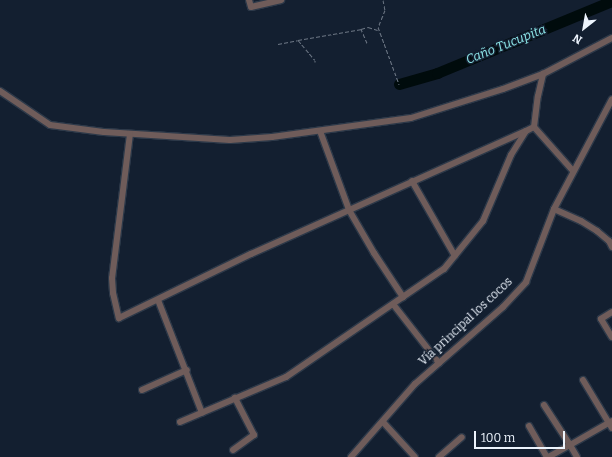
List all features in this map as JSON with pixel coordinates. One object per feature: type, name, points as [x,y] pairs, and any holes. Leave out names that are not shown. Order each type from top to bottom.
[{"type":"street","points":[[249,0],[251,8],[281,0]]},
{"type":"street","points":[[0,91],[50,124],[130,134],[230,140],[272,137],[411,118],[503,89],[543,74],[612,38]]},
{"type":"street","points":[[543,74],[538,96],[534,127],[573,170]]},
{"type":"street","name":"Vía principal los cocos","points":[[350,457],[383,422],[415,384],[503,307],[526,282],[554,209],[573,170],[612,99]]},
{"type":"street","points":[[130,134],[112,278],[113,293],[119,318],[251,254],[534,127]]},
{"type":"street","points":[[320,131],[349,210],[374,253],[404,297]]},
{"type":"street","points":[[180,422],[286,377],[444,268],[483,221],[511,155],[526,131]]},
{"type":"street","points":[[412,181],[455,256]]},
{"type":"street","points":[[554,209],[581,221],[598,231],[609,241],[612,246]]},
{"type":"street","points":[[158,300],[187,370],[202,413]]},
{"type":"street","points":[[393,304],[439,363]]},
{"type":"street","points":[[612,312],[601,319],[612,337]]},
{"type":"street","points":[[142,390],[187,370]]},
{"type":"street","points":[[529,426],[547,457],[611,424],[583,380]]},
{"type":"street","points":[[233,450],[254,435],[235,398]]},
{"type":"street","points":[[544,405],[577,457]]},
{"type":"street","points":[[383,422],[415,457]]},
{"type":"street","points":[[439,457],[462,437]]},
{"type":"path","points":[[383,0],[385,10],[378,27],[399,84]]},
{"type":"path","points":[[278,44],[368,27],[379,30]]},
{"type":"path","points":[[362,29],[367,43]]},
{"type":"path","points":[[298,40],[307,49],[315,62]]},
{"type":"waterway","name":"Caño Tucupita","points":[[399,84],[437,73],[612,1]]}]
